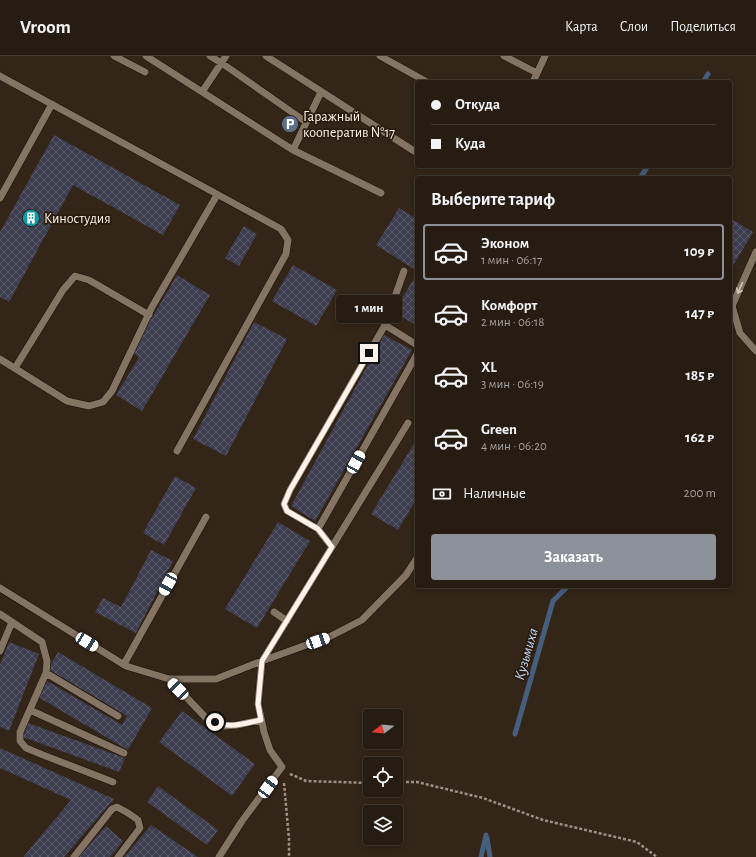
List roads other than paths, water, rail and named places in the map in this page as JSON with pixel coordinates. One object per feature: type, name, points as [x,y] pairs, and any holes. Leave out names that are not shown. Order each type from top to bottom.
[{"type":"lane","points":[[114,56],[145,72]]},
{"type":"lane","points":[[146,56],[293,150],[381,193]]},
{"type":"lane","points":[[210,56],[306,122]]},
{"type":"lane","points":[[202,92],[226,56]]},
{"type":"lane","points":[[266,56],[414,151]]},
{"type":"lane","points":[[380,56],[423,80]]},
{"type":"lane","points":[[504,56],[537,73]]},
{"type":"lane","points":[[534,80],[545,56]]},
{"type":"lane","points":[[0,76],[281,229],[288,240],[286,254],[177,451]]},
{"type":"lane","points":[[293,150],[321,92]]},
{"type":"lane","points":[[0,198],[52,104]]},
{"type":"lane","points":[[0,359],[67,401],[89,406],[103,402],[112,391],[149,315],[217,195]]},
{"type":"lane","points":[[756,252],[732,306],[740,333],[756,351]]},
{"type":"lane","points":[[332,547],[318,529],[287,511],[284,504],[290,490],[385,325],[404,271]]},
{"type":"lane","points":[[15,368],[63,290],[75,276],[89,280],[149,315]]},
{"type":"lane","points":[[385,325],[415,344]]},
{"type":"lane","points":[[318,529],[415,358]]},
{"type":"lane","points":[[219,857],[242,821],[282,767],[270,750],[261,720],[258,704],[262,661],[408,423]]},
{"type":"lane","points":[[124,664],[206,517]]},
{"type":"lane","points":[[0,588],[126,666],[169,679],[216,679],[331,636],[362,620],[406,575],[415,561]]},
{"type":"lane","points":[[274,612],[287,621]]},
{"type":"lane","points":[[0,614],[42,642],[47,661],[46,673],[20,732],[20,741],[26,748],[113,782]]},
{"type":"lane","points":[[0,651],[12,622]]},
{"type":"lane","points":[[46,673],[118,716]]},
{"type":"lane","points":[[169,679],[207,718],[223,726],[261,720]]},
{"type":"lane","points":[[30,710],[124,753]]},
{"type":"lane","points":[[74,857],[112,809],[118,807],[138,820],[140,828],[118,857]]},
{"type":"waterway","name":"Кузьмиха","points":[[704,80],[708,74]]},
{"type":"waterway","name":"Кузьмиха","points":[[641,176],[647,168]]},
{"type":"waterway","name":"Кузьмиха","points":[[515,734],[553,601],[566,588]]},
{"type":"waterway","name":"Кузьмиха","points":[[481,857],[486,835]]},
{"type":"waterway","name":"Кузьмиха","points":[[487,838],[490,857]]},
{"type":"place","name":"Гаражный кооператив N°17","points":[[290,124]]},
{"type":"place","name":"Киностудия","points":[[31,218]]}]
